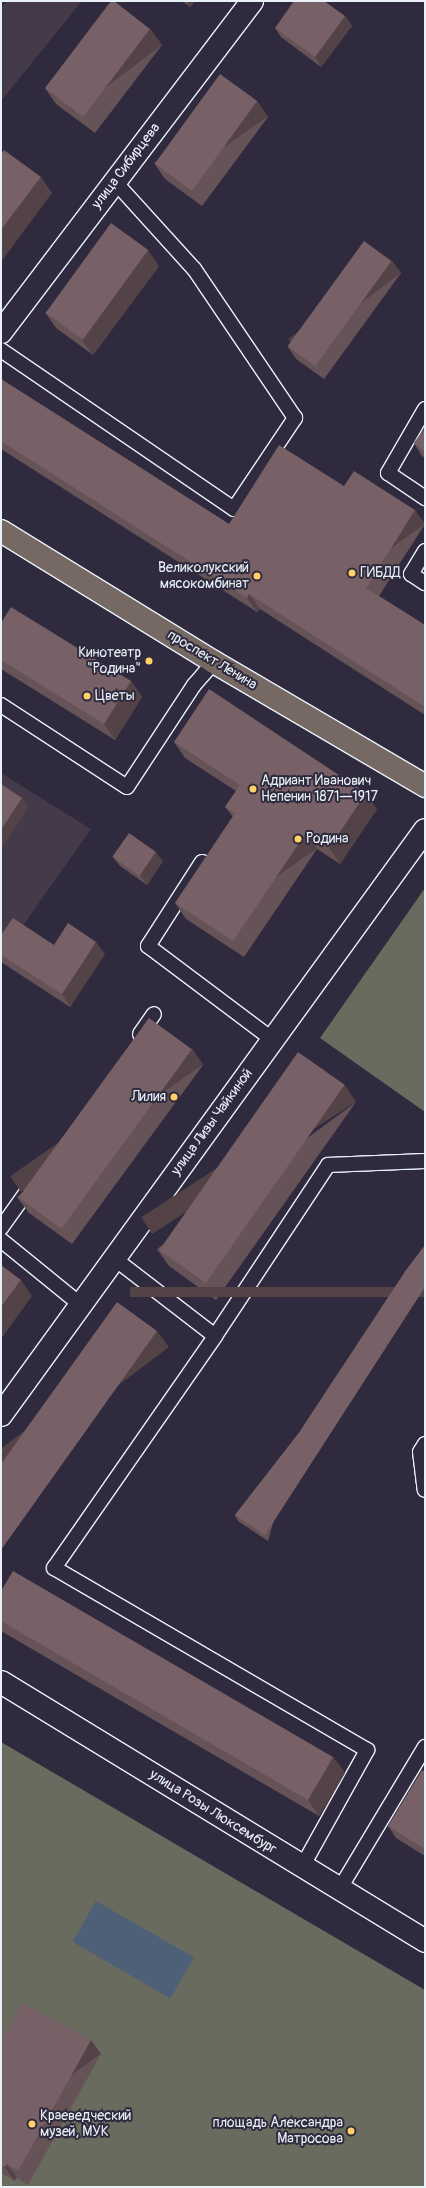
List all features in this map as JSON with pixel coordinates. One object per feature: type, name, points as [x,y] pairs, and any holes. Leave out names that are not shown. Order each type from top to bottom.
[{"type":"main road","name":"проспект Ленина","points":[[1,531],[214,662],[425,786]]},
{"type":"street","name":"улица Сибирцева","points":[[1,332],[252,1]]},
{"type":"street","name":"улица Лизы Чайкиной","points":[[1,1415],[272,1039],[425,830]]},
{"type":"street","name":"улица Розы Люксембург","points":[[1,1682],[339,1890],[425,1941]]},
{"type":"lane","points":[[1,350],[234,510],[295,418],[194,269],[115,182]]},
{"type":"lane","points":[[425,409],[388,473],[425,498]]},
{"type":"lane","points":[[425,552],[411,574],[425,583]]},
{"type":"lane","points":[[1,705],[127,787],[194,685],[214,662]]},
{"type":"lane","points":[[202,862],[148,946],[272,1039]]},
{"type":"lane","points":[[131,1047],[154,1014]]},
{"type":"lane","points":[[302,1867],[367,1750],[54,1568],[215,1336],[328,1165],[425,1161]]},
{"type":"lane","points":[[1,1228],[38,1176]]},
{"type":"lane","points":[[1,1240],[81,1305]]},
{"type":"lane","points":[[115,1258],[215,1336]]},
{"type":"lane","points":[[425,1444],[420,1452],[425,1490]]},
{"type":"lane","points":[[339,1890],[425,1747]]},
{"type":"shaded area","points":[[7,1],[82,1],[1,101],[1,8]]},
{"type":"shaded area","points":[[1,773],[91,829],[1,957]]},
{"type":"green space","points":[[425,888],[425,1112],[320,1038]]},
{"type":"green space","points":[[1,1742],[425,1990],[425,2187],[1,2187]]},
{"type":"water","points":[[96,1901],[194,1958],[170,1998],[72,1942]]},
{"type":"building","points":[[111,1],[114,1],[150,29],[83,117],[45,88]]},
{"type":"building","points":[[294,1],[324,1],[345,16],[315,57],[275,28]]},
{"type":"building","points":[[220,74],[257,101],[192,191],[155,164]]},
{"type":"building","points":[[4,150],[41,177],[1,230],[1,154]]},
{"type":"building","points":[[111,223],[148,250],[83,340],[46,313]]},
{"type":"building","points":[[364,241],[392,261],[315,366],[288,346]]},
{"type":"building","points":[[1,379],[229,524],[279,445],[344,486],[354,471],[415,510],[366,588],[425,625],[425,707],[249,594],[247,598],[1,441]]},
{"type":"building","points":[[425,428],[425,452],[414,443]]},
{"type":"building","points":[[11,607],[131,681],[104,724],[1,660],[1,623]]},
{"type":"building","name":"Родина","points":[[209,689],[366,793],[329,848],[306,833],[233,941],[175,903],[235,813],[225,807],[240,785],[174,742]]},
{"type":"building","points":[[1,784],[22,798],[1,830]]},
{"type":"building","points":[[129,833],[156,852],[139,876],[112,857]]},
{"type":"building","points":[[13,918],[54,945],[68,923],[96,942],[62,994],[1,955],[1,935]]},
{"type":"building","points":[[149,1018],[192,1049],[61,1229],[19,1198]]},
{"type":"building","points":[[298,1052],[345,1085],[206,1283],[159,1250]]},
{"type":"building","points":[[425,1245],[425,1287],[265,1535],[235,1515],[298,1434],[406,1270]]},
{"type":"building","points":[[1,1265],[21,1280],[1,1307]]},
{"type":"building","points":[[117,1302],[157,1331],[1,1550],[1,1464]]},
{"type":"building","points":[[13,1571],[333,1757],[308,1800],[1,1621],[1,1591]]},
{"type":"building","points":[[422,1770],[425,1772],[425,1849],[388,1826]]},
{"type":"building","name":"Краеведческий музей, МУК","points":[[23,2003],[91,2040],[18,2171],[7,2164],[5,2167],[1,2165],[1,2041]]},
{"type":"place","name":"ГИБДД","points":[[352,573]]},
{"type":"place","name":"Великолукский мясокомбинат","points":[[257,576]]},
{"type":"place","name":"Кинотеатр \"Родина\"","points":[[149,661]]},
{"type":"place","name":"Цветы","points":[[87,696]]},
{"type":"place","name":"Адриант Иванович Непенин 1871—1917","points":[[253,789]]},
{"type":"place","name":"Родина","points":[[298,839]]},
{"type":"place","name":"Лилия","points":[[174,1097]]},
{"type":"place","name":"Краеведческий музей, МУК","points":[[32,2124]]},
{"type":"place","name":"площадь Александра Матросова","points":[[351,2131]]}]
